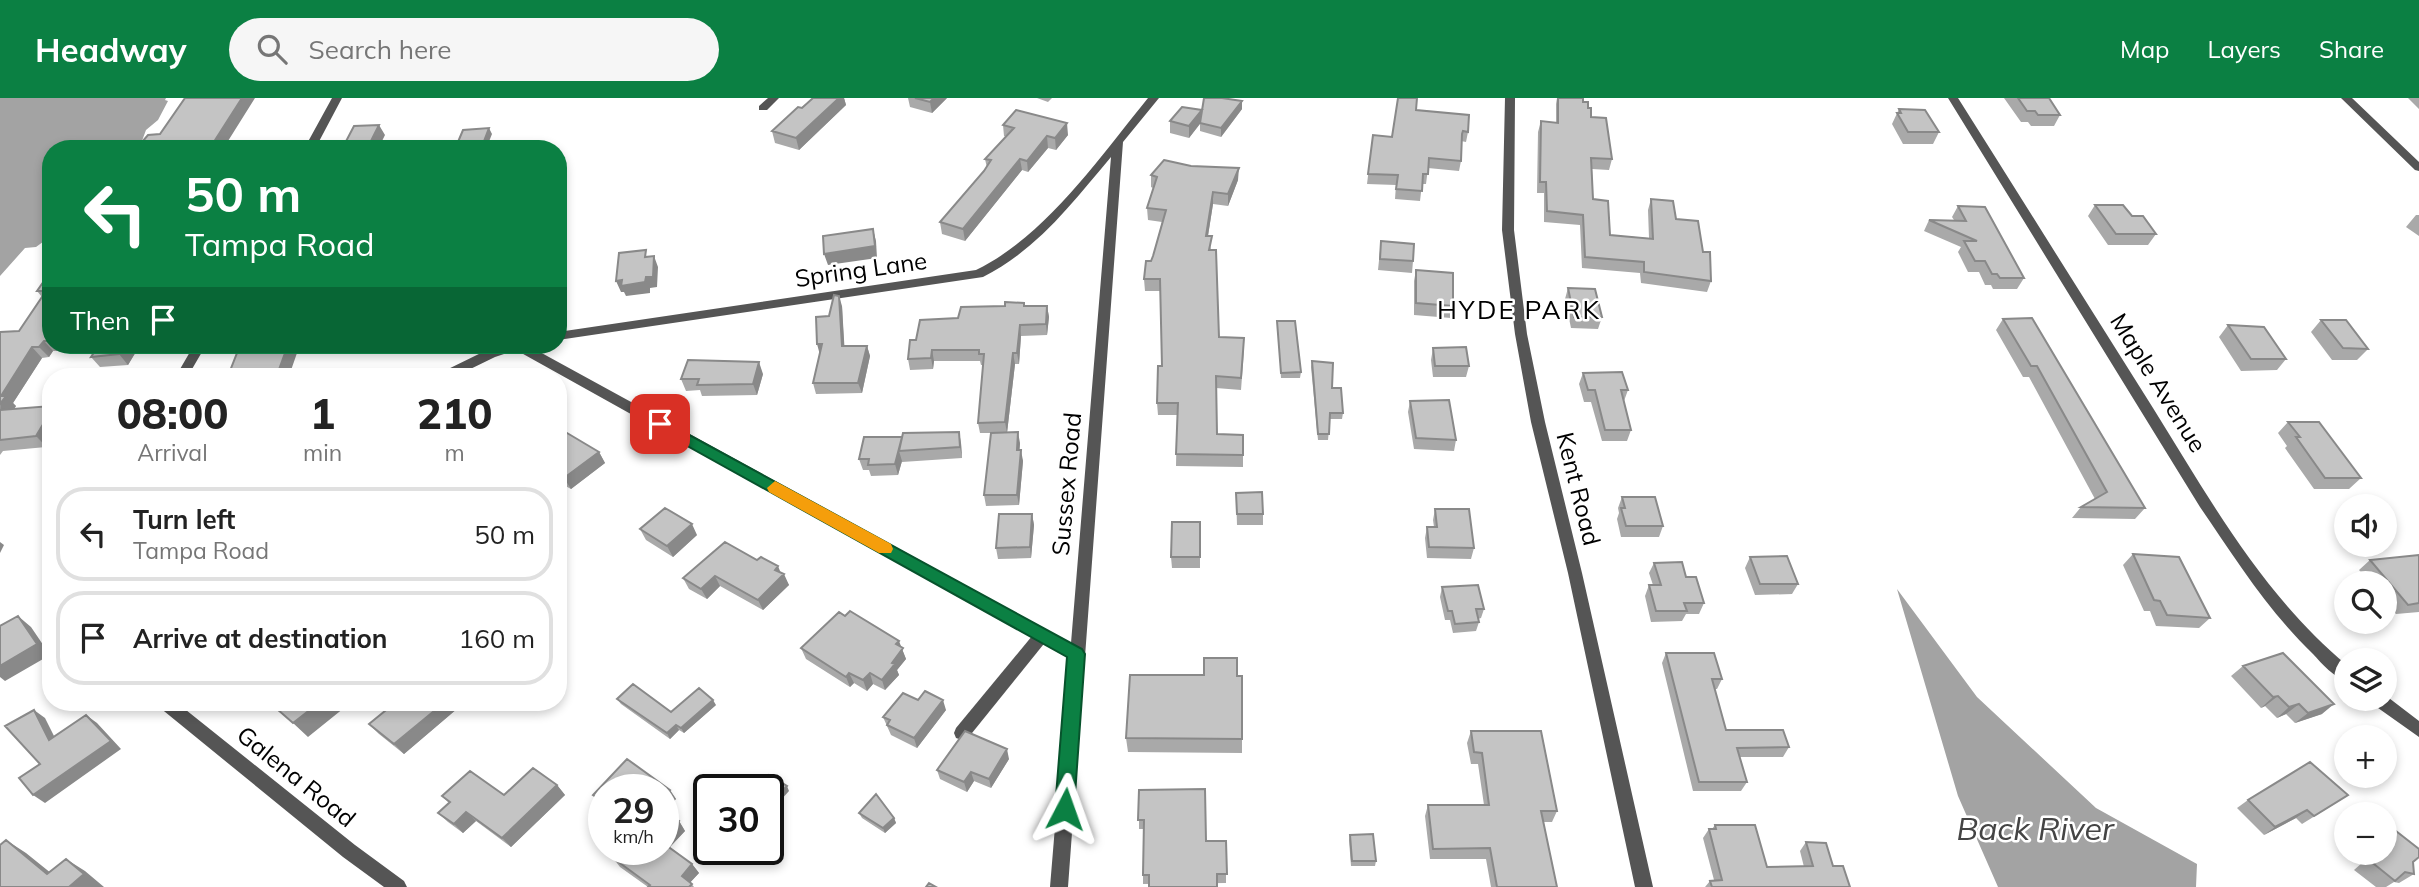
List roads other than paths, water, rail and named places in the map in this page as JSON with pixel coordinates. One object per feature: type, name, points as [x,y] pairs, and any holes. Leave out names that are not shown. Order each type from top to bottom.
[{"type":"street","points":[[314,140],[337,98]]},
{"type":"street","points":[[763,108],[774,98]]},
{"type":"street","points":[[1118,142],[1154,98]]},
{"type":"street","name":"Kent Road","points":[[1510,98],[1508,230],[1521,334],[1538,422],[1575,573],[1644,887]]},
{"type":"street","name":"Maple Avenue","points":[[1953,98],[2245,562],[2304,638],[2334,664]]},
{"type":"street","points":[[2346,98],[2419,168]]},
{"type":"street","name":"Spring Lane","points":[[567,335],[979,274],[1007,261],[1061,208],[1118,142]]},
{"type":"street","name":"Sussex Road","points":[[1059,887],[1118,142]]},
{"type":"street","points":[[461,368],[490,354]]},
{"type":"street","points":[[533,354],[559,368]]},
{"type":"street","points":[[567,373],[1076,654]]},
{"type":"street","points":[[961,733],[1042,635]]},
{"type":"street","name":"Galena Road","points":[[176,711],[349,851],[398,887]]},
{"type":"street","points":[[2394,711],[2419,730]]},
{"type":"water","points":[[0,98],[166,98],[168,101],[158,120],[146,130],[142,140],[42,140],[42,243],[36,247],[25,248],[0,276]]},
{"type":"water","name":"Back River","points":[[1897,589],[1977,697],[2096,808],[2197,864],[2196,887],[1998,887],[1958,796]]},
{"type":"district","name":"HYDE PARK","points":[[1519,310]]}]
